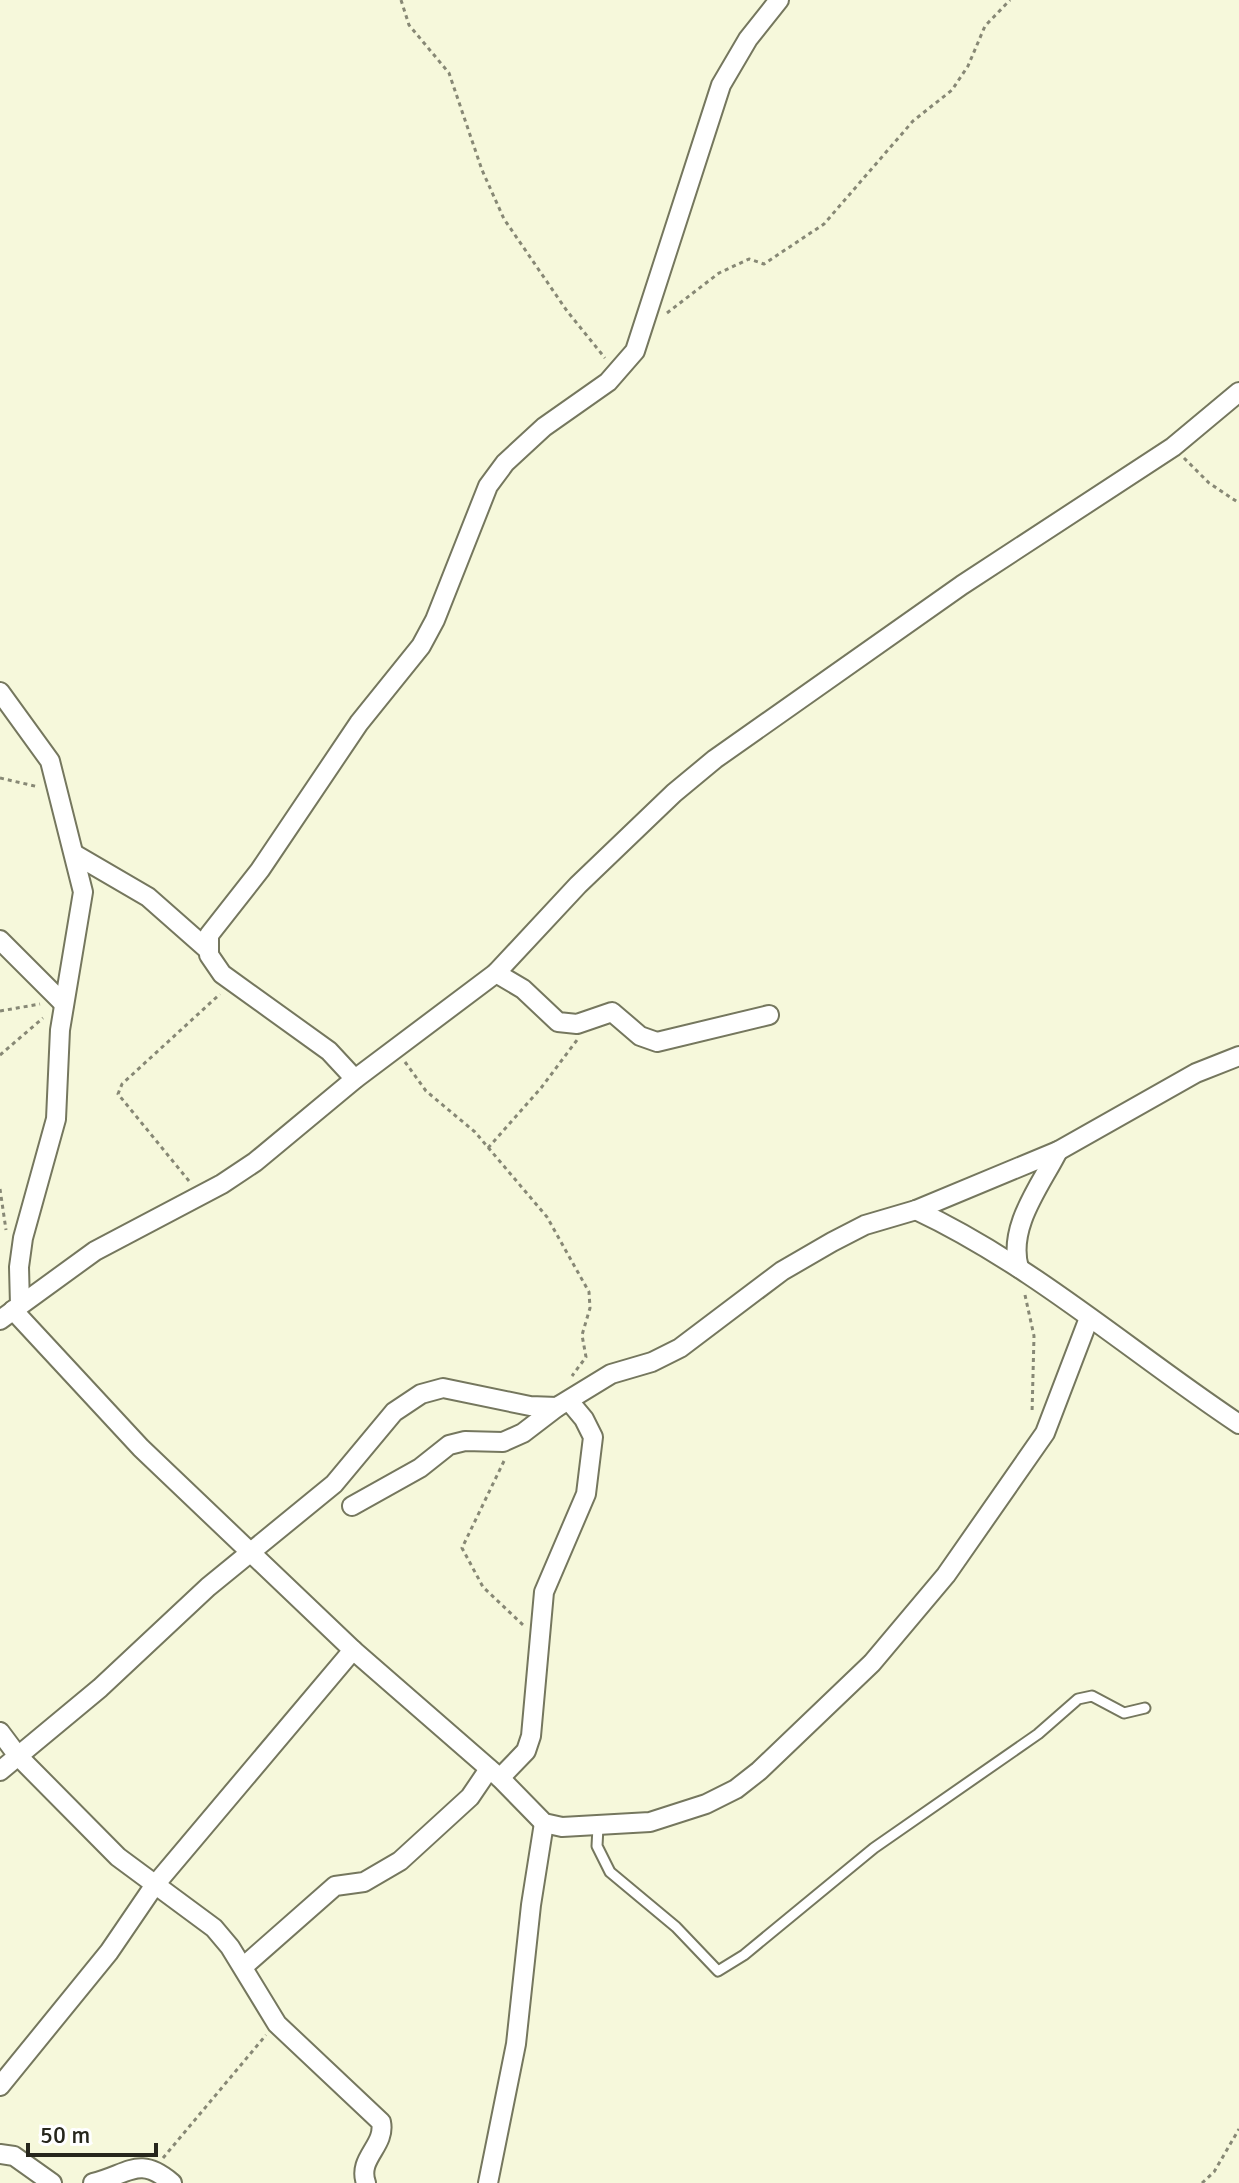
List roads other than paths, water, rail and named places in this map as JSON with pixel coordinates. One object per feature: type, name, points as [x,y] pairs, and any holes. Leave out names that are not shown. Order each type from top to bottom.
[{"type":"street","points":[[207,949],[209,935],[229,905],[260,870],[359,723],[421,646],[435,620],[488,486],[505,463],[544,427],[617,374],[635,351],[721,85],[748,39],[779,0]]},
{"type":"street","points":[[11,1312],[95,1251],[201,1196],[255,1162],[355,1079],[496,973],[578,885],[674,793],[715,759],[962,585],[1173,447],[1239,392]]},
{"type":"street","points":[[0,692],[50,761],[76,855],[82,904],[56,1002],[56,1119],[23,1238],[11,1312]]},
{"type":"street","points":[[76,855],[148,897],[207,949],[222,974],[329,1051],[355,1079]]},
{"type":"street","points":[[0,940],[56,1002]]},
{"type":"street","points":[[496,973],[523,989],[558,1022],[577,1024],[612,1012],[640,1036],[657,1042],[769,1015]]},
{"type":"street","points":[[352,1506],[420,1468],[449,1445],[465,1441],[503,1442],[523,1433],[611,1374],[652,1362],[680,1348],[782,1271],[865,1225],[916,1210],[1058,1151],[1196,1073],[1239,1056]]},
{"type":"street","points":[[1019,1268],[1016,1258],[1028,1206],[1058,1151]]},
{"type":"street","points":[[916,1210],[957,1229],[1019,1268],[1239,1424]]},
{"type":"street","points":[[11,1312],[141,1448],[353,1650],[494,1774],[544,1823],[598,1827],[650,1822],[706,1804],[736,1789],[759,1771],[872,1663],[946,1575],[1045,1433],[1089,1318]]},
{"type":"street","points":[[0,1771],[251,1552],[334,1484],[394,1412],[421,1394],[443,1388],[530,1406],[563,1404]]},
{"type":"street","points":[[243,1967],[335,1886],[364,1882],[400,1861],[494,1774],[526,1751],[531,1736],[544,1592],[586,1494],[593,1437],[563,1404]]},
{"type":"street","points":[[0,2086],[109,1952],[154,1886],[353,1650]]},
{"type":"street","points":[[0,1732],[18,1756],[118,1857],[214,1928],[243,1967],[277,2024],[381,2122],[379,2140],[365,2161],[366,2183]]},
{"type":"street","points":[[488,2183],[516,2044],[544,1823]]},
{"type":"street","points":[[0,2064],[26,2052]]},
{"type":"street","points":[[0,2154],[14,2156],[52,2183]]},
{"type":"street","points":[[93,2183],[132,2169],[161,2177]]},
{"type":"lane","points":[[598,1827],[597,1846],[610,1872],[676,1927],[718,1971],[744,1955],[874,1848],[1038,1734],[1078,1699],[1092,1696],[1124,1713],[1145,1708]]}]
